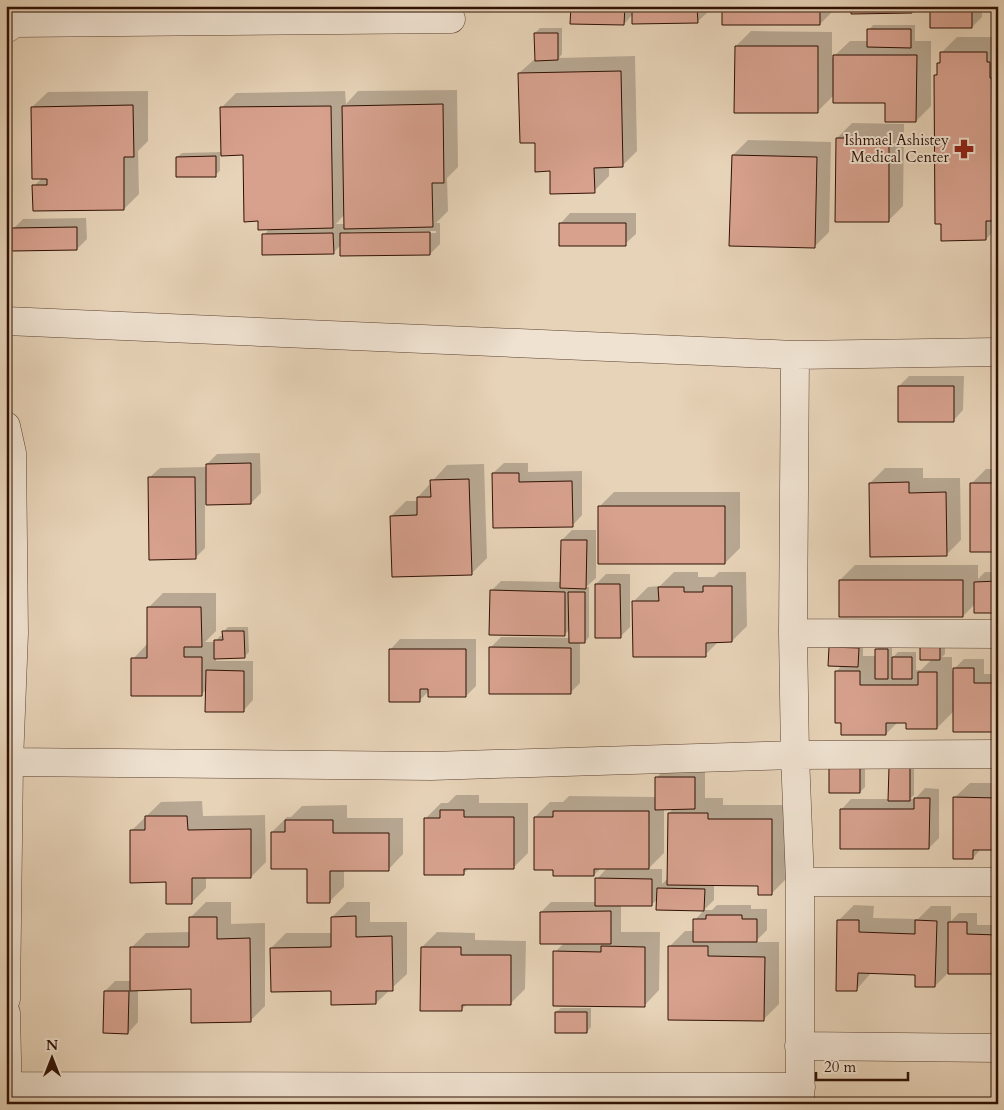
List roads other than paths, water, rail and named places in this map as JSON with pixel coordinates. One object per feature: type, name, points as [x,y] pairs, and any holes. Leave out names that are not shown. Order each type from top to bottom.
[{"type":"street","points":[[6,29],[15,23],[451,19]]},
{"type":"street","points":[[6,321],[795,355],[998,352]]},
{"type":"street","points":[[6,1013],[8,1095],[800,1096],[800,882],[793,633],[795,355]]},
{"type":"street","points":[[6,426],[12,453],[6,999]]},
{"type":"street","points":[[793,633],[998,634]]},
{"type":"street","points":[[9,762],[432,766],[795,755],[998,754]]},
{"type":"street","points":[[800,882],[998,882]]},
{"type":"street","points":[[799,1046],[998,1048]]},
{"type":"place","name":"Ishmael Ashistey Medical Center","points":[[964,149]]}]
